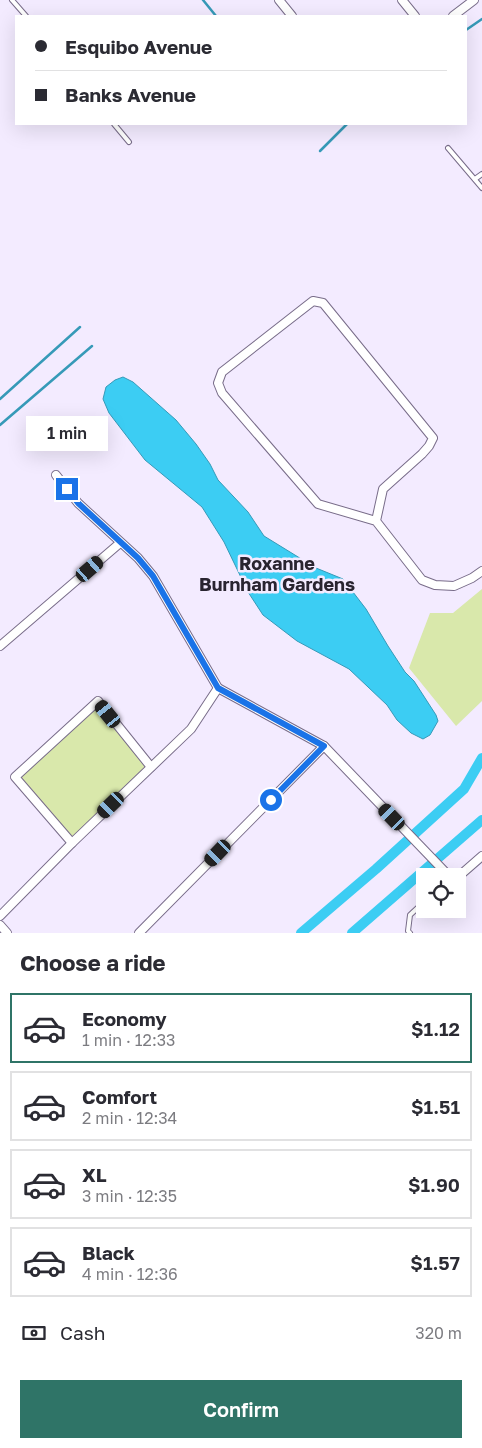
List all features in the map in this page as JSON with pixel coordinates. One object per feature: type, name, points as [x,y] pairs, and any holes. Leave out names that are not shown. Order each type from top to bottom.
[{"type":"street","points":[[279,0],[291,15]]},
{"type":"street","points":[[402,0],[415,15]]},
{"type":"street","points":[[454,15],[474,0]]},
{"type":"street","points":[[376,521],[383,489],[422,454],[433,438],[323,303],[312,300],[222,372],[218,383],[222,393],[318,504],[376,521],[422,580],[435,585],[454,586],[482,571]]},
{"type":"street","points":[[56,475],[78,503],[138,558],[153,576],[218,688],[324,746],[442,868]]},
{"type":"street","points":[[0,646],[120,543]]},
{"type":"street","points":[[0,916],[72,843],[191,729],[218,688]]},
{"type":"street","points":[[72,843],[15,777],[98,701],[151,767]]},
{"type":"street","points":[[139,933],[324,746]]},
{"type":"street","points":[[466,870],[482,856]]},
{"type":"street","points":[[0,925],[7,933]]},
{"type":"lane","points":[[12,0],[25,15]]},
{"type":"lane","points":[[115,125],[129,142]]},
{"type":"lane","points":[[448,148],[482,188]]},
{"type":"lane","points":[[475,180],[482,174]]},
{"type":"lane","points":[[410,933],[408,931],[410,915],[416,909]]},
{"type":"green space","points":[[482,589],[482,701],[456,726],[409,668],[430,613],[453,613]]},
{"type":"green space","points":[[98,701],[151,767],[72,843],[15,777]]},
{"type":"water","points":[[123,377],[133,382],[176,420],[210,464],[218,480],[248,512],[264,536],[316,568],[343,579],[366,609],[405,672],[414,681],[436,715],[438,721],[430,735],[423,739],[411,733],[397,720],[387,705],[349,669],[297,641],[263,615],[248,592],[224,542],[202,507],[145,460],[109,413],[103,399],[106,387]]},
{"type":"waterway","points":[[203,0],[215,15]]},
{"type":"waterway","points":[[467,29],[482,19]]},
{"type":"waterway","points":[[320,151],[346,125]]},
{"type":"waterway","points":[[0,399],[80,327]]},
{"type":"waterway","points":[[0,425],[92,346]]},
{"type":"waterway","points":[[301,933],[376,869],[464,789],[482,758]]},
{"type":"waterway","points":[[352,933],[482,820]]},
{"type":"district","name":"Roxanne Burnham Gardens","points":[[277,574]]},
{"type":"route","points":[[67,489],[78,503],[138,558],[153,576],[218,688],[324,746],[271,800]]}]
